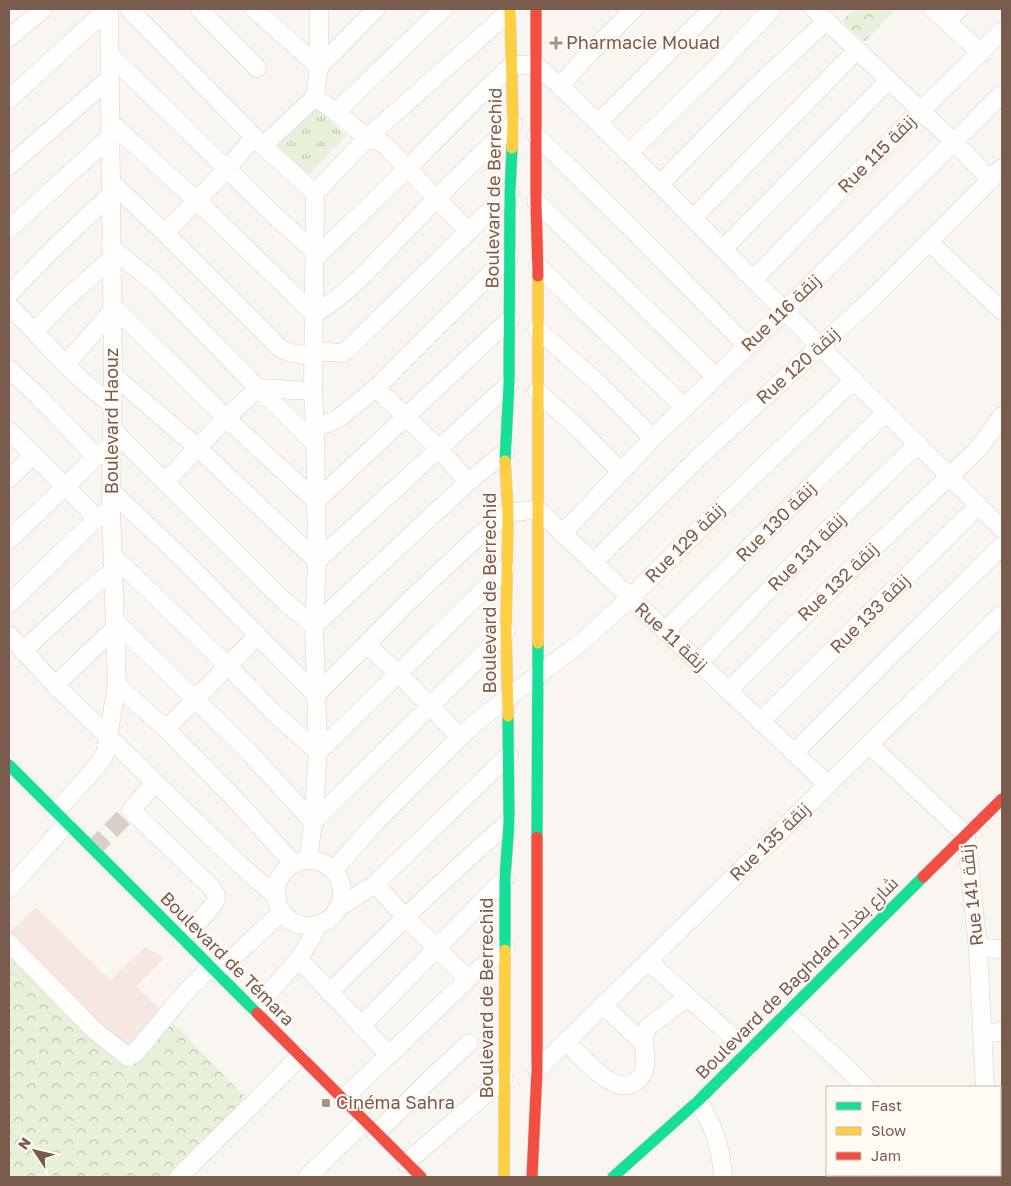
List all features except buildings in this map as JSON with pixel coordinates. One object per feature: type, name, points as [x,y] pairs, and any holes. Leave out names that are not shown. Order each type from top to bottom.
[{"type":"street","points":[[9,38],[43,9]]},
{"type":"street","points":[[9,99],[109,9]]},
{"type":"street","name":"Boulevard Haouz","points":[[9,889],[105,754],[117,685],[113,563],[107,506],[112,437],[113,375],[109,9]]},
{"type":"street","points":[[128,9],[259,141],[315,193]]},
{"type":"street","points":[[199,9],[257,68]]},
{"type":"street","points":[[254,9],[319,67]]},
{"type":"street","points":[[165,233],[227,169],[315,97],[319,67],[319,9]]},
{"type":"street","points":[[319,67],[376,9]]},
{"type":"street","points":[[336,112],[443,9]]},
{"type":"street","points":[[532,1177],[537,1070],[536,510],[538,266],[536,9]]},
{"type":"street","points":[[560,86],[634,9]]},
{"type":"street","points":[[598,122],[712,9]]},
{"type":"street","points":[[629,153],[718,66],[772,9]]},
{"type":"street","points":[[933,9],[981,53]]},
{"type":"street","points":[[946,22],[959,9]]},
{"type":"street","points":[[301,862],[313,822],[318,752],[314,626],[317,562],[313,391],[315,193],[367,138],[510,10]]},
{"type":"street","name":"Boulevard de Berrechid","points":[[504,1177],[505,947],[509,822],[506,631],[508,513],[505,452],[509,384],[510,191],[513,124],[510,10]]},
{"type":"street","points":[[660,184],[745,98],[820,15],[955,143],[997,174]]},
{"type":"street","name":"Rue 115 زنقة","points":[[754,279],[1002,31]]},
{"type":"street","points":[[693,218],[857,50]]},
{"type":"street","points":[[111,56],[315,255]]},
{"type":"street","points":[[315,255],[407,169],[460,114],[512,65],[536,66],[598,122],[950,474],[1002,529]]},
{"type":"street","points":[[9,166],[110,78]]},
{"type":"street","points":[[723,249],[889,80]]},
{"type":"street","name":"Rue 116 زنقة","points":[[562,534],[653,438],[955,143],[1002,94]]},
{"type":"street","points":[[315,97],[367,138],[384,144],[468,231]]},
{"type":"street","points":[[314,314],[343,294],[436,198],[513,124]]},
{"type":"street","points":[[9,229],[110,129],[196,200],[314,314]]},
{"type":"street","points":[[537,136],[747,346]]},
{"type":"street","name":"Rue 120 زنقة","points":[[593,563],[700,456],[874,297],[997,174]]},
{"type":"street","points":[[9,294],[111,188],[165,233],[281,349],[291,353],[342,353],[510,191]]},
{"type":"street","points":[[536,201],[716,377]]},
{"type":"street","points":[[929,242],[1002,310]]},
{"type":"street","points":[[35,331],[111,253],[158,286],[258,388],[315,436]]},
{"type":"street","points":[[315,436],[376,388],[510,254]]},
{"type":"street","points":[[538,266],[684,408]]},
{"type":"street","points":[[9,306],[86,384],[112,404]]},
{"type":"street","points":[[66,364],[112,308],[226,418],[316,501]]},
{"type":"street","points":[[316,501],[510,318]]},
{"type":"street","points":[[537,329],[596,382],[653,438]]},
{"type":"street","points":[[9,369],[39,397],[96,457]]},
{"type":"street","points":[[113,375],[198,448],[317,562]]},
{"type":"street","name":"Rue 129 زنقة","points":[[333,871],[375,823],[460,737],[508,697],[583,641],[630,598],[752,477],[854,380]]},
{"type":"street","points":[[317,562],[509,384]]},
{"type":"street","points":[[165,482],[226,418],[258,388],[313,391]]},
{"type":"street","points":[[376,388],[438,448],[468,482]]},
{"type":"street","points":[[537,391],[580,430],[620,471]]},
{"type":"street","name":"Rue 130 زنقة","points":[[665,631],[886,412]]},
{"type":"street","name":"Rue 132 زنقة","points":[[728,691],[950,474],[978,449],[1002,416]]},
{"type":"street","points":[[9,431],[65,486],[107,506],[183,559],[316,695]]},
{"type":"street","points":[[9,540],[96,457],[112,437],[165,482],[286,603],[314,626]]},
{"type":"street","name":"Rue 131 زنقة","points":[[699,663],[807,550],[918,444]]},
{"type":"street","points":[[314,626],[468,482],[505,452]]},
{"type":"street","points":[[9,479],[33,455]]},
{"type":"street","name":"Rue 133 زنقة","points":[[760,722],[979,505]]},
{"type":"street","points":[[9,604],[107,506]]},
{"type":"street","points":[[316,695],[452,559],[477,537],[508,513],[536,510]]},
{"type":"street","name":"Rue 11 زنقة","points":[[536,510],[828,785]]},
{"type":"street","points":[[794,754],[1002,546]]},
{"type":"street","points":[[23,651],[84,594],[113,563],[228,665],[274,713],[318,752]]},
{"type":"street","points":[[318,752],[506,568]]},
{"type":"street","name":"Rue 135 زنقة","points":[[537,1070],[1002,614]]},
{"type":"street","points":[[55,686],[115,625],[249,752],[313,822]]},
{"type":"street","points":[[313,822],[506,631]]},
{"type":"street","points":[[9,635],[55,686],[238,863],[279,904],[296,923],[307,926],[328,920],[342,900],[341,886],[333,871],[322,863],[301,862],[284,872],[279,880],[279,904],[213,970],[185,993],[144,1043],[129,1057],[94,1030],[9,943]]},
{"type":"street","points":[[166,729],[257,636]]},
{"type":"street","points":[[367,645],[399,674],[460,737]]},
{"type":"street","points":[[117,685],[166,729],[301,862]]},
{"type":"street","name":"Rue 141 زنقة","points":[[869,744],[966,835],[978,948],[985,1086]]},
{"type":"street","points":[[338,908],[374,884],[509,755]]},
{"type":"street","name":"Boulevard de Témara","points":[[9,765],[421,1177]]},
{"type":"street","points":[[155,783],[131,810],[209,885],[216,895],[216,899],[210,908],[181,938]]},
{"type":"street","name":"Boulevard de Baghdad شارع بغداد","points":[[613,1177],[698,1101],[1002,799]]},
{"type":"street","points":[[330,993],[404,917],[459,865],[509,822]]},
{"type":"street","points":[[360,1026],[506,878]]},
{"type":"street","points":[[374,884],[404,917],[468,979]]},
{"type":"street","points":[[254,1009],[280,983],[299,959],[319,924]]},
{"type":"street","points":[[343,1099],[468,979],[505,947]]},
{"type":"street","points":[[978,948],[1002,949]]},
{"type":"street","points":[[299,959],[360,1026],[389,1054]]},
{"type":"street","points":[[648,961],[748,1050]]},
{"type":"street","points":[[566,1042],[602,1076],[623,1087],[630,1085],[641,1075],[646,1066],[643,1042],[648,1027],[688,997]]},
{"type":"street","points":[[603,1005],[643,1042]]},
{"type":"street","points":[[786,1012],[864,1086]]},
{"type":"street","points":[[983,1033],[1002,1032]]},
{"type":"street","points":[[307,1177],[426,1083],[469,1042]]},
{"type":"street","points":[[178,1177],[275,1083],[300,1056]]},
{"type":"street","points":[[406,1163],[504,1078]]},
{"type":"street","points":[[698,1101],[715,1132],[723,1177]]},
{"type":"shaded area","points":[[36,908],[110,980],[145,947],[164,958],[136,986],[169,1019],[131,1060],[9,948],[9,932]]},
{"type":"green space","points":[[854,9],[896,9],[864,42],[842,21]]},
{"type":"green space","points":[[311,103],[346,136],[303,180],[268,145]]},
{"type":"green space","points":[[9,948],[131,1059],[169,1019],[244,1096],[183,1177],[9,1177]]},
{"type":"tunnel","points":[[92,850],[131,810]]},
{"type":"traffic: fast","points":[[505,461],[509,384],[512,148]]},
{"type":"traffic: fast","points":[[537,837],[538,643]]},
{"type":"traffic: fast","points":[[505,950],[505,878],[509,822],[508,716]]},
{"type":"traffic: fast","points":[[9,765],[257,1013]]},
{"type":"traffic: fast","points":[[613,1177],[698,1101],[923,877]]},
{"type":"traffic: slow","points":[[510,9],[512,148]]},
{"type":"traffic: slow","points":[[538,276],[538,643]]},
{"type":"traffic: slow","points":[[505,461],[508,513],[506,631],[508,716]]},
{"type":"traffic: slow","points":[[504,1177],[505,950]]},
{"type":"traffic: jam","points":[[536,9],[538,276]]},
{"type":"traffic: jam","points":[[923,877],[1002,799]]},
{"type":"traffic: jam","points":[[532,1177],[537,1070],[537,837]]},
{"type":"traffic: jam","points":[[257,1013],[421,1177]]},
{"type":"place","name":"Pharmacie Mouad","points":[[556,43]]},
{"type":"place","name":"Cinéma Sahra","points":[[326,1103]]}]
